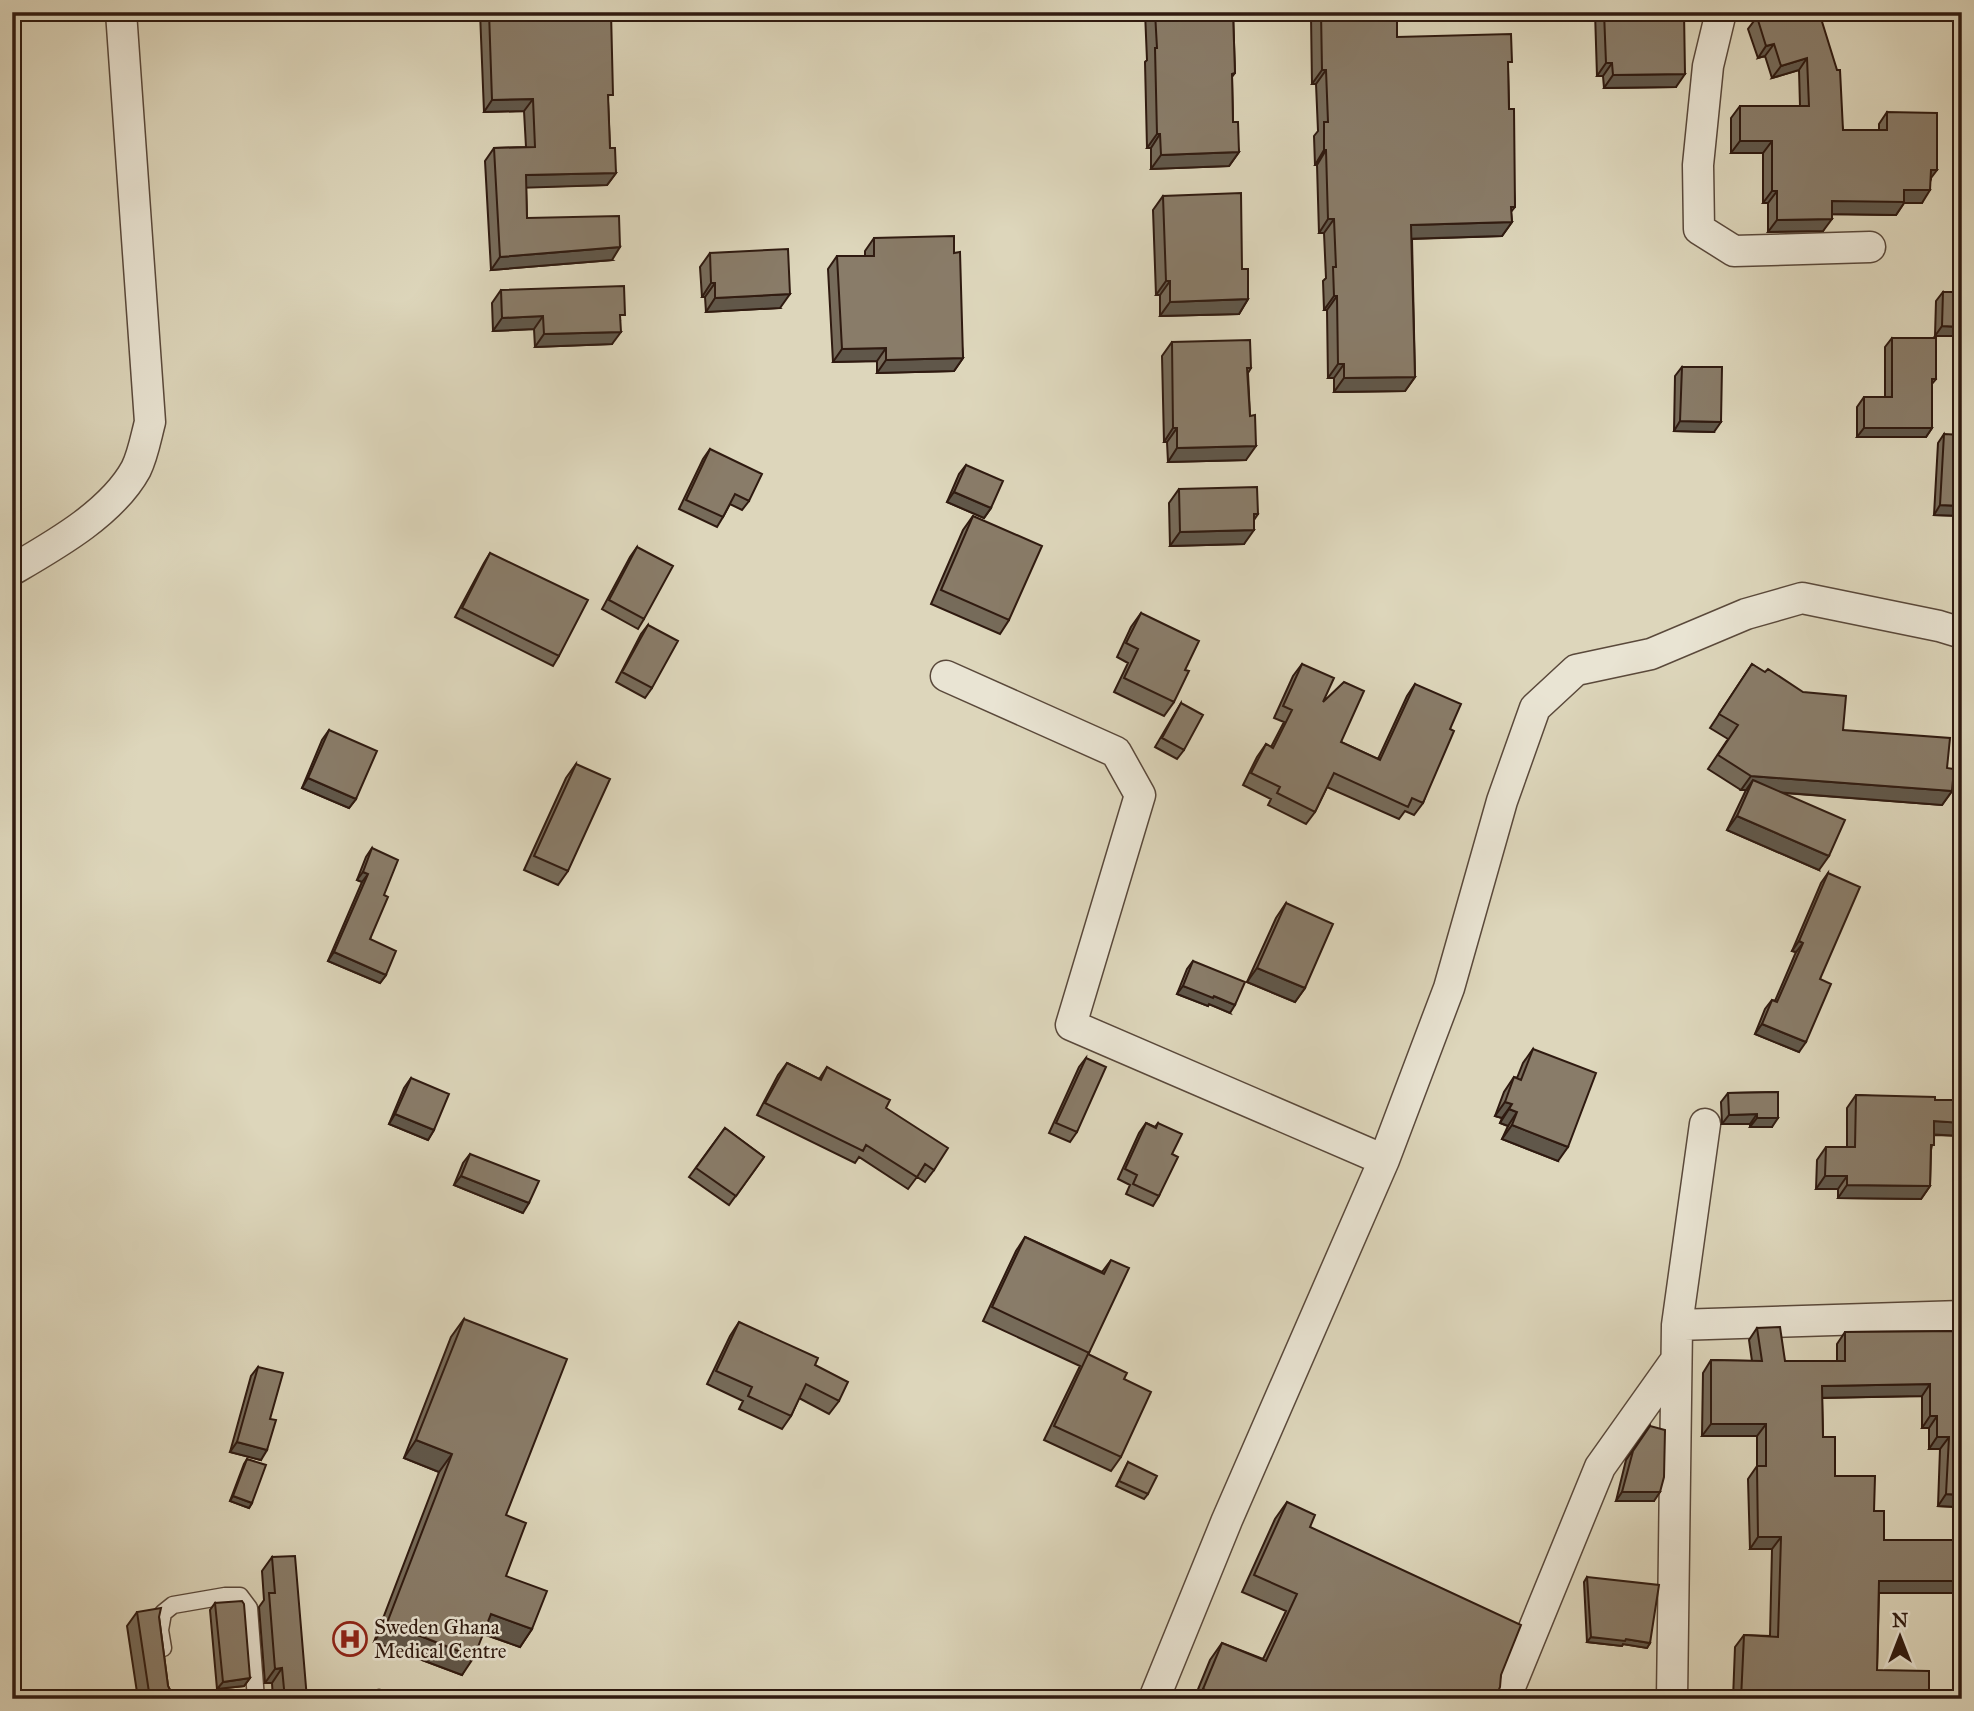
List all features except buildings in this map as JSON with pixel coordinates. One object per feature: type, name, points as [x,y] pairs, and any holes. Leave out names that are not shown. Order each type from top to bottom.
[{"type":"street","points":[[12,570],[54,545],[108,506],[136,468],[150,422],[121,12]]},
{"type":"street","points":[[1721,12],[1708,66],[1698,166],[1699,229],[1734,251],[1870,247]]},
{"type":"street","points":[[1154,1699],[1227,1520],[1384,1160],[1449,988],[1502,801],[1535,708],[1576,670],[1651,654],[1746,614],[1802,598],[1962,633]]},
{"type":"street","points":[[946,676],[1116,752],[1140,795],[1071,1025],[1384,1160]]},
{"type":"street","points":[[1672,1699],[1677,1325],[1706,1124]]},
{"type":"street","points":[[1677,1325],[1962,1316]]},
{"type":"street","points":[[1505,1699],[1601,1467],[1676,1360]]},
{"type":"lane","points":[[164,1658],[160,1630],[163,1612],[173,1605],[240,1596],[249,1608],[256,1699]]},
{"type":"place","name":"Sweden Ghana Medical Centre","points":[[350,1639]]}]
